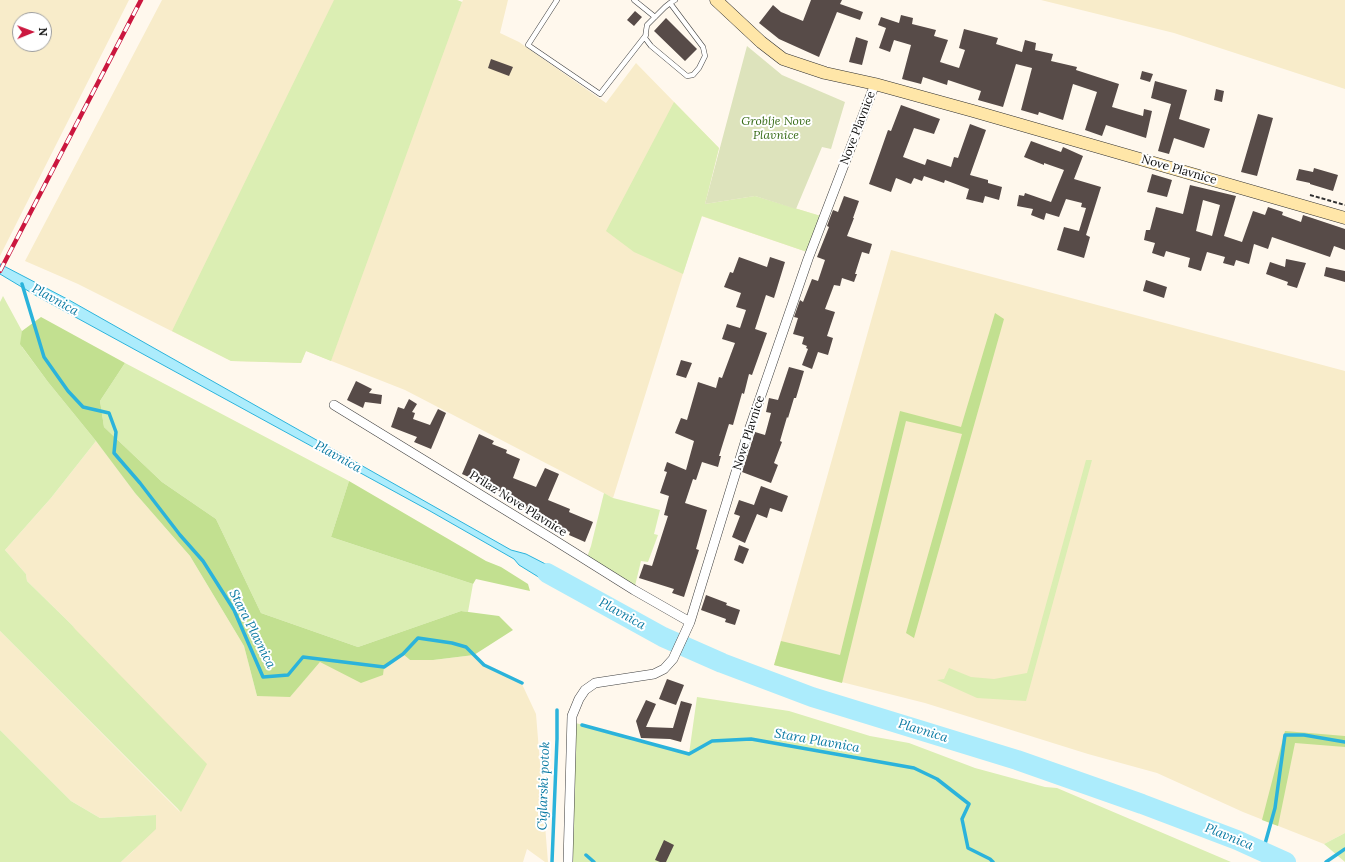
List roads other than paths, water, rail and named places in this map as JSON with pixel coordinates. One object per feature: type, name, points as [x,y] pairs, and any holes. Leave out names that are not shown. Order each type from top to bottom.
[{"type":"street","name":"Nove Plavnice","points":[[716,0],[761,42],[783,59],[825,73],[875,84],[1345,218]]},
{"type":"street","name":"Nove Plavnice","points":[[568,862],[572,716],[579,699],[585,690],[595,683],[654,674],[664,669],[673,659],[690,622],[749,428],[808,259],[875,84]]},
{"type":"street","name":"Prilaz Nove Plavnice","points":[[334,405],[634,590],[690,622]]},
{"type":"lane","points":[[557,0],[528,45],[600,94],[646,35]]},
{"type":"lane","points":[[634,0],[655,17]]},
{"type":"lane","points":[[670,4],[703,47],[705,56],[699,68],[693,75],[687,76],[651,46],[645,38],[647,25],[655,17],[670,4],[675,0]]},
{"type":"water","points":[[0,264],[69,300],[511,550],[526,554],[563,573],[571,580],[571,586],[563,586],[545,581],[519,565],[514,559],[430,511],[35,295],[0,274]]},
{"type":"waterway","name":"Stara Plavnica","points":[[22,284],[44,357],[68,391],[83,407],[109,413],[116,432],[114,453],[140,483],[180,535],[203,561],[234,610],[263,677],[288,675],[303,657],[384,667],[403,654],[418,638],[452,643],[466,647],[484,665],[522,683]]},
{"type":"waterway","name":"Plavnica","points":[[547,573],[663,637],[722,663],[812,697],[1017,760],[1142,804],[1237,840],[1286,862]]},
{"type":"waterway","name":"Ciglarski potok","points":[[552,862],[557,710]]},
{"type":"waterway","name":"Stara Plavnica","points":[[582,725],[689,754],[712,741],[751,739],[914,768],[937,779],[969,804],[962,819],[968,848],[993,862]]},
{"type":"waterway","points":[[1263,851],[1275,808],[1285,735],[1304,735],[1345,742]]},
{"type":"waterway","name":"Stara Plavnica","points":[[1326,862],[1345,849]]},
{"type":"waterway","points":[[586,855],[594,862]]},
{"type":"railway","points":[[0,271],[141,0]]},
{"type":"park label","name":"Groblje Nove Plavnice","points":[[776,129]]}]
